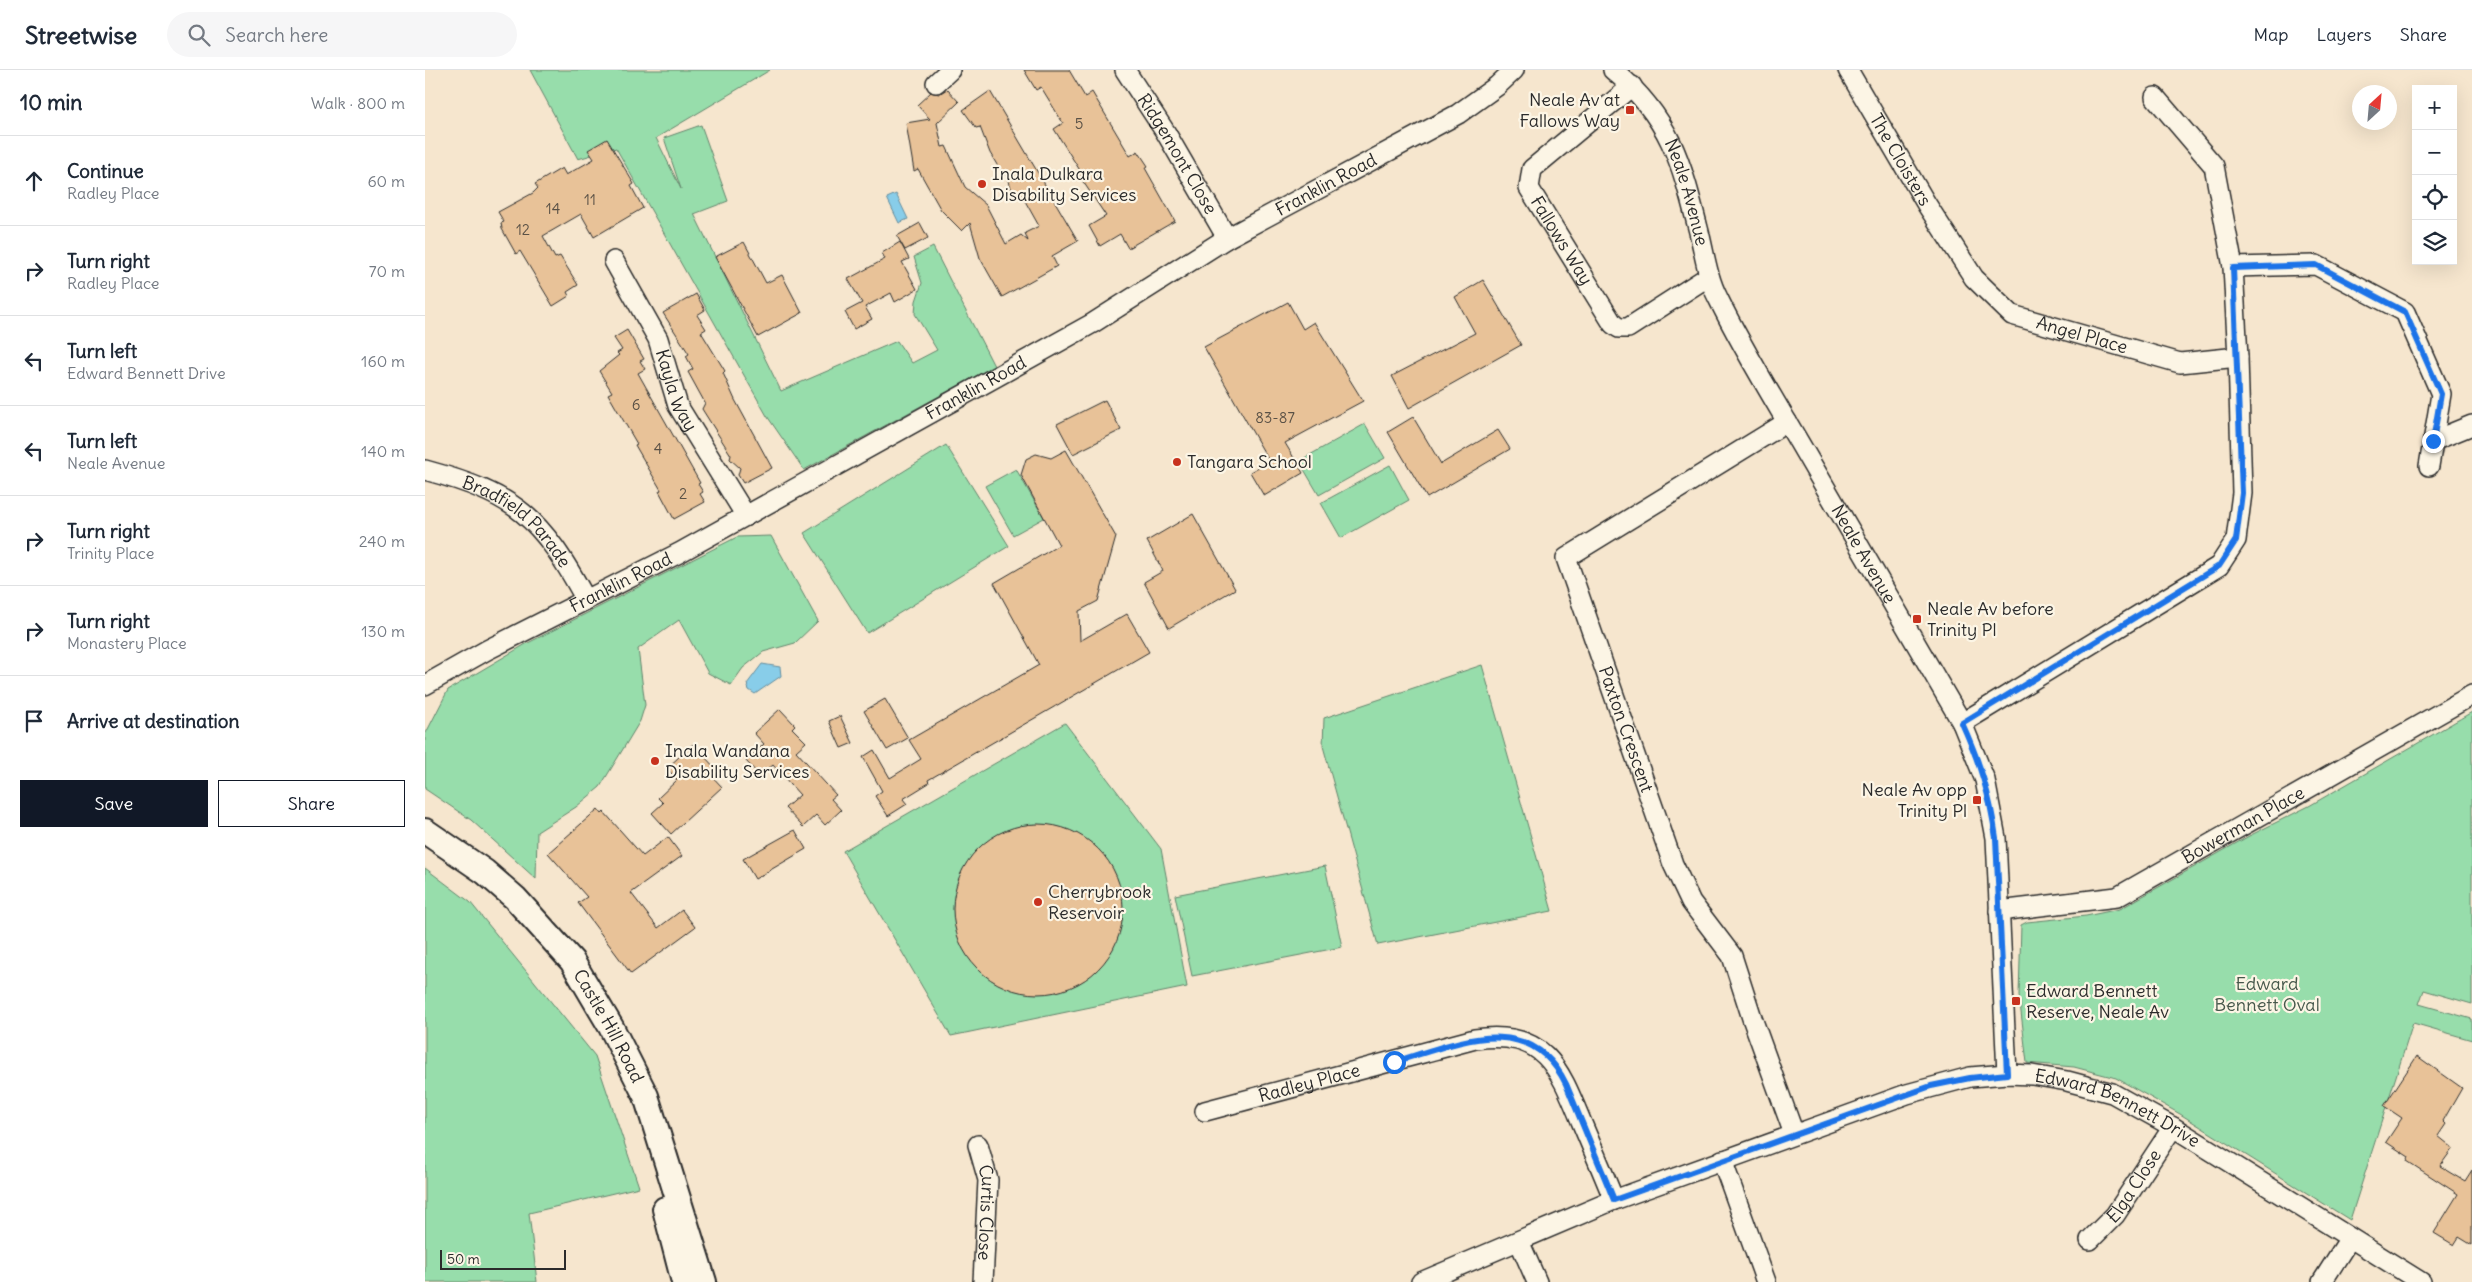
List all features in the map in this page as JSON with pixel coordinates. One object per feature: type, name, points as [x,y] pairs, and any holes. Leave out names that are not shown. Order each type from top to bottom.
[{"type":"main road","name":"Castle Hill Road","points":[[425,831],[485,872],[515,898],[572,961],[611,1028],[646,1096],[704,1282]]},
{"type":"main road","name":"Castle Hill Road","points":[[425,850],[479,887],[539,946],[562,974],[613,1062],[633,1106],[656,1174],[684,1282]]},
{"type":"street","points":[[936,83],[950,70]]},
{"type":"street","name":"Ridgemont Close","points":[[1125,70],[1166,133],[1227,238]]},
{"type":"street","name":"Franklin Road","points":[[425,685],[487,650],[745,516],[1093,323],[1227,238],[1458,114],[1497,86],[1514,70]]},
{"type":"street","name":"Neale Avenue","points":[[1613,70],[1632,86],[1663,126],[1677,153],[1709,276],[1717,297],[1787,422],[1962,723],[1985,780],[1992,806],[1996,838],[2007,1074]]},
{"type":"street","name":"The Cloisters","points":[[1848,70],[1927,205],[1956,247]]},
{"type":"street","name":"Fallows Way","points":[[1632,86],[1532,169],[1529,188],[1613,324],[1619,328],[1628,328],[1709,276]]},
{"type":"street","points":[[1962,723],[2219,566],[2236,540],[2242,493],[2233,268],[2214,166],[2155,97]]},
{"type":"street","name":"Angel Place","points":[[1956,247],[1974,278],[2012,315],[2180,363],[2238,357]]},
{"type":"street","name":"Kayla Way","points":[[614,261],[658,339],[678,406],[745,516]]},
{"type":"street","points":[[2233,268],[2316,265],[2405,312],[2441,394],[2429,466]]},
{"type":"street","name":"Paxton Crescent","points":[[1787,422],[1566,558],[1673,864],[1691,902],[1732,956],[1752,1018],[1794,1134]]},
{"type":"street","points":[[2433,441],[2472,425]]},
{"type":"street","name":"Bradfield Parade","points":[[425,470],[489,491],[524,513],[557,549],[586,600]]},
{"type":"street","name":"Bowerman Place","points":[[1999,911],[2117,897],[2472,695]]},
{"type":"street","name":"Radley Place","points":[[1205,1112],[1475,1039],[1506,1037],[1518,1040],[1542,1053],[1560,1072],[1614,1200]]},
{"type":"street","name":"Edward Bennett Drive","points":[[1421,1282],[1614,1200],[1794,1134],[1931,1086],[1970,1078],[2007,1074],[2032,1075],[2067,1081],[2111,1092],[2173,1127],[2421,1282]]},
{"type":"street","name":"Elga Close","points":[[2090,1240],[2115,1215],[2173,1127]]},
{"type":"street","name":"Curtis Close","points":[[978,1145],[989,1180],[983,1282]]},
{"type":"street","points":[[1722,1160],[1766,1282]]},
{"type":"street","points":[[2322,1282],[2350,1238]]},
{"type":"street","points":[[1519,1240],[1537,1282]]},
{"type":"green space","points":[[530,70],[770,70],[656,138],[681,189],[664,138],[701,125],[728,201],[694,214],[781,391],[897,341],[912,363],[937,350],[915,314],[916,301],[922,283],[914,257],[933,247],[994,366],[804,470],[767,416],[616,148],[578,159]]},
{"type":"green space","points":[[1365,424],[1385,458],[1319,495],[1299,461]]},
{"type":"green space","points":[[946,445],[1009,546],[867,633],[804,533]]},
{"type":"green space","points":[[1390,465],[1409,500],[1341,538],[1321,503]]},
{"type":"green space","points":[[1016,469],[1044,518],[1013,535],[985,486]]},
{"type":"green space","points":[[771,536],[818,621],[795,643],[763,652],[743,668],[731,685],[708,673],[679,620],[638,649],[645,705],[640,721],[600,787],[576,807],[537,832],[536,879],[471,820],[425,789],[425,735],[448,690],[526,644],[737,537]]},
{"type":"green space","points":[[1482,665],[1552,911],[1378,945],[1323,746],[1324,718]]},
{"type":"green space","name":"Edward Bennett Oval","points":[[2472,712],[2472,1004],[2424,990],[2419,1004],[2472,1019],[2472,1040],[2413,1023],[2350,1220],[2180,1114],[2116,1078],[2074,1067],[2027,1063],[2019,995],[2021,925],[2027,922],[2086,916],[2120,909],[2249,836],[2309,806]]},
{"type":"green space","points":[[1065,723],[1161,849],[1187,987],[951,1036],[843,851]]},
{"type":"green space","points":[[1325,866],[1342,947],[1192,976],[1175,895]]},
{"type":"green space","points":[[425,868],[470,902],[595,1056],[639,1187],[529,1213],[537,1282],[425,1282]]},
{"type":"water","points":[[896,194],[908,219],[899,223],[887,198]]},
{"type":"water","points":[[762,664],[780,667],[781,676],[755,694],[749,690],[747,684]]},
{"type":"building","points":[[1024,70],[1069,70],[1085,97],[1092,92],[1130,156],[1138,151],[1148,166],[1145,168],[1175,221],[1128,248],[1120,234],[1100,246],[1089,226],[1106,216],[1078,174],[1081,172],[1054,129],[1063,123],[1041,87],[1036,90]]},
{"type":"building","points":[[947,89],[959,102],[937,123],[942,147],[946,146],[965,187],[986,205],[1006,244],[1021,235],[1028,241],[1025,233],[1039,226],[1020,192],[1013,195],[1007,174],[1003,175],[990,153],[980,127],[976,128],[963,110],[990,91],[1078,241],[1052,256],[1057,266],[1002,297],[980,258],[970,223],[962,231],[941,210],[918,169],[914,171],[906,123],[930,119],[917,105],[931,92],[939,94]]},
{"type":"building","points":[[607,139],[634,184],[631,186],[643,208],[594,237],[581,214],[543,236],[555,258],[560,256],[578,285],[567,292],[569,296],[553,306],[520,251],[516,254],[502,229],[501,223],[504,222],[498,212],[533,193],[538,188],[535,184],[562,168],[566,175],[594,159],[588,150]]},
{"type":"building","points":[[920,223],[928,238],[905,250],[897,236]]},
{"type":"building","points":[[744,242],[766,283],[782,275],[802,313],[758,337],[715,257]]},
{"type":"building","points":[[900,242],[909,259],[902,262],[917,289],[895,302],[891,293],[865,307],[872,319],[854,329],[845,312],[862,303],[848,279],[885,259],[882,253]]},
{"type":"building","points":[[1483,280],[1521,345],[1409,408],[1392,376],[1475,333],[1455,297]]},
{"type":"building","points":[[696,294],[705,310],[697,315],[706,329],[701,332],[725,371],[723,373],[735,400],[772,468],[743,483],[738,475],[740,468],[730,459],[731,455],[702,409],[705,403],[688,372],[693,369],[686,356],[689,354],[663,313]]},
{"type":"building","points":[[1288,302],[1303,329],[1314,322],[1363,401],[1285,443],[1303,473],[1264,496],[1250,472],[1269,461],[1204,347]]},
{"type":"building","points":[[627,330],[644,359],[640,361],[645,369],[638,373],[700,483],[698,484],[703,492],[700,494],[705,502],[674,519],[659,491],[661,490],[635,445],[637,444],[608,394],[612,392],[599,371],[619,355],[617,353],[622,350],[614,338]]},
{"type":"building","points":[[1105,400],[1121,430],[1073,454],[1057,424]]},
{"type":"building","points":[[1413,417],[1441,464],[1498,430],[1510,449],[1427,498],[1388,432]]},
{"type":"building","points":[[1066,450],[1116,537],[1098,601],[1079,611],[1080,641],[1127,614],[1149,652],[928,780],[929,783],[903,799],[907,804],[888,816],[875,796],[882,791],[863,757],[874,750],[890,778],[921,759],[909,740],[1039,665],[994,583],[1059,545],[1021,475],[1026,459],[1036,454],[1051,458]]},
{"type":"building","points":[[1193,514],[1235,589],[1169,628],[1144,582],[1163,571],[1147,541]]},
{"type":"building","points":[[885,699],[908,738],[887,750],[864,711]]},
{"type":"building","points":[[780,709],[795,725],[792,728],[806,742],[796,751],[836,795],[831,799],[841,810],[825,825],[816,815],[803,827],[785,808],[800,795],[773,765],[760,776],[746,761],[764,744],[754,733]]},
{"type":"building","points":[[840,716],[853,743],[841,748],[829,721]]},
{"type":"building","points":[[693,744],[716,769],[710,774],[722,787],[671,834],[652,813],[663,803],[658,798],[677,780],[667,768]]},
{"type":"building","points":[[598,809],[602,814],[604,812],[643,856],[668,837],[682,856],[631,893],[658,928],[682,910],[695,927],[631,974],[578,903],[587,897],[548,853]]},
{"type":"building","name":"Cherrybrook Reservoir","points":[[1030,824],[1046,824],[1071,830],[1092,843],[1104,855],[1117,876],[1123,909],[1117,942],[1104,963],[1092,975],[1071,988],[1046,994],[1030,994],[1005,988],[984,975],[972,963],[959,942],[953,917],[953,901],[959,876],[972,855],[984,843],[1005,830]]},
{"type":"building","points":[[795,830],[806,849],[755,879],[743,859]]},
{"type":"building","points":[[2417,1056],[2462,1088],[2443,1121],[2446,1124],[2438,1136],[2453,1148],[2440,1166],[2465,1181],[2472,1170],[2472,1245],[2459,1237],[2454,1245],[2434,1233],[2458,1194],[2407,1161],[2409,1157],[2386,1142],[2402,1118],[2384,1106]]},
{"type":"place","name":"Neale Av at Fallows Way","points":[[1630,110]]},
{"type":"place","name":"Inala Dulkara Disability Services","points":[[982,184]]},
{"type":"place","name":"Tangara School","points":[[1177,462]]},
{"type":"place","name":"Neale Av before Trinity Pl","points":[[1917,619]]},
{"type":"place","name":"Inala Wandana Disability Services","points":[[655,761]]},
{"type":"place","name":"Neale Av opp Trinity Pl","points":[[1977,800]]},
{"type":"place","name":"Cherrybrook Reservoir","points":[[1038,902]]},
{"type":"place","name":"Edward Bennett Reserve, Neale Av","points":[[2016,1001]]},
{"type":"route","points":[[1394,1062],[1491,1036],[1506,1037],[1531,1046],[1542,1053],[1560,1072],[1614,1200],[1931,1086],[1970,1078],[2007,1074],[1996,838],[1992,806],[1976,755],[1962,723],[2219,566],[2236,540],[2242,493],[2233,268],[2316,265],[2405,312],[2441,394],[2433,441]]}]
